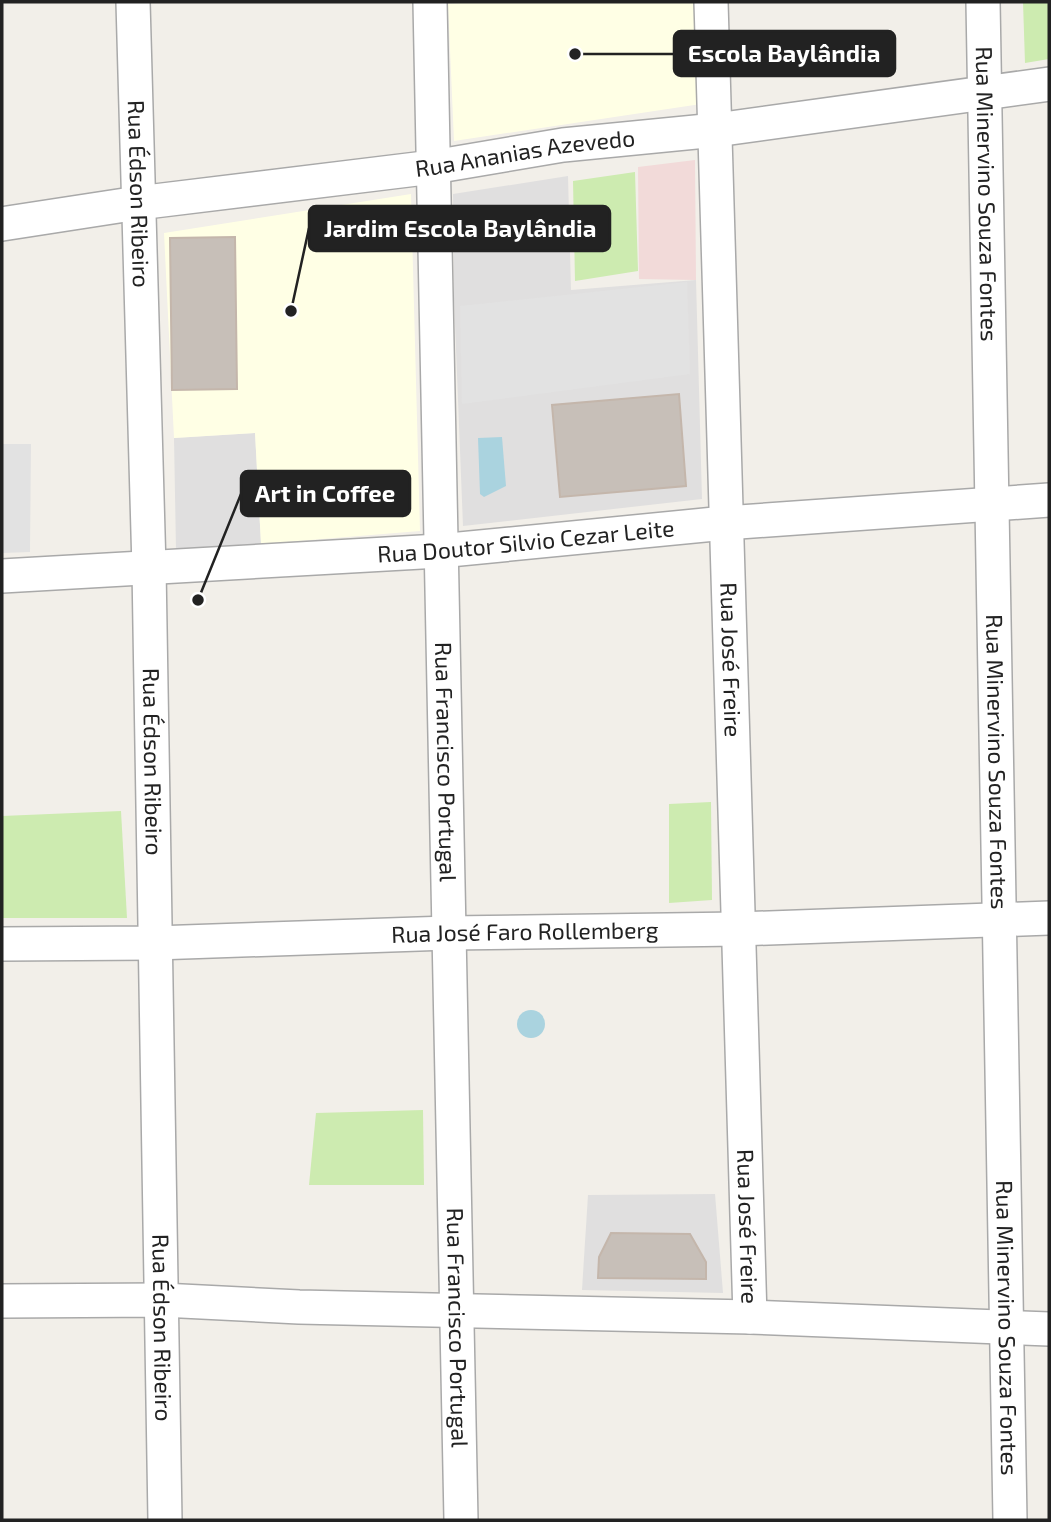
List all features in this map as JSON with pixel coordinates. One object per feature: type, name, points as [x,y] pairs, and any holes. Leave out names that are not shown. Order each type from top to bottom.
[{"type":"street","name":"Rua Édson Ribeiro","points":[[132,2],[149,568],[165,1520]]},
{"type":"street","name":"Rua Francisco Portugal","points":[[430,2],[439,551],[461,1520]]},
{"type":"street","name":"Rua José Freire","points":[[711,2],[724,523],[750,1317]]},
{"type":"street","name":"Rua Minervino Souza Fontes","points":[[983,2],[1010,1520]]},
{"type":"street","name":"Rua Ananias Azevedo","points":[[2,224],[138,203],[433,167],[563,145],[716,130],[1049,84]]},
{"type":"street","name":"Rua Doutor Silvio Cezar Leite","points":[[2,576],[439,551],[724,523],[1049,500]]},
{"type":"street","name":"Rua José Faro Rollemberg","points":[[2,944],[155,943],[448,933],[738,929],[1049,918]]},
{"type":"street","points":[[2,1301],[162,1300],[299,1307],[750,1317],[1005,1330],[1049,1329]]},
{"type":"shaded area","points":[[697,2],[701,104],[454,141],[448,4]]},
{"type":"shaded area","points":[[695,160],[696,280],[639,279],[638,167]]},
{"type":"shaded area","points":[[568,176],[571,290],[696,280],[702,499],[463,526],[454,299],[453,194]]},
{"type":"shaded area","points":[[411,194],[420,531],[261,544],[255,433],[174,438],[164,233]]},
{"type":"shaded area","points":[[687,282],[690,374],[462,404],[460,306]]},
{"type":"shaded area","points":[[255,433],[261,544],[176,549],[174,438]]},
{"type":"shaded area","points":[[2,444],[31,444],[30,552],[2,553]]},
{"type":"shaded area","points":[[715,1194],[723,1293],[582,1290],[588,1195]]},
{"type":"green space","points":[[1023,2],[1049,2],[1049,59],[1025,63]]},
{"type":"green space","points":[[635,172],[638,271],[575,281],[573,181]]},
{"type":"green space","points":[[711,802],[712,900],[669,903],[669,804]]},
{"type":"green space","points":[[121,811],[127,918],[2,918],[2,816]]},
{"type":"green space","points":[[423,1110],[424,1185],[309,1185],[316,1113]]},
{"type":"water","points":[[502,437],[506,486],[484,497],[480,494],[478,438]]},
{"type":"water","points":[[531,1010],[541,1014],[545,1024],[541,1034],[531,1038],[521,1034],[517,1024],[521,1014]]},
{"type":"building","points":[[235,237],[237,389],[172,390],[170,238]]},
{"type":"building","points":[[679,394],[686,486],[560,497],[552,405]]},
{"type":"building","points":[[611,1233],[690,1234],[706,1262],[706,1279],[598,1278],[599,1257]]},
{"type":"place","name":"Escola Baylândia","points":[[575,54]]},
{"type":"place","name":"Jardim Escola Baylândia","points":[[291,311]]},
{"type":"place","name":"Art in Coffee","points":[[198,600]]}]
